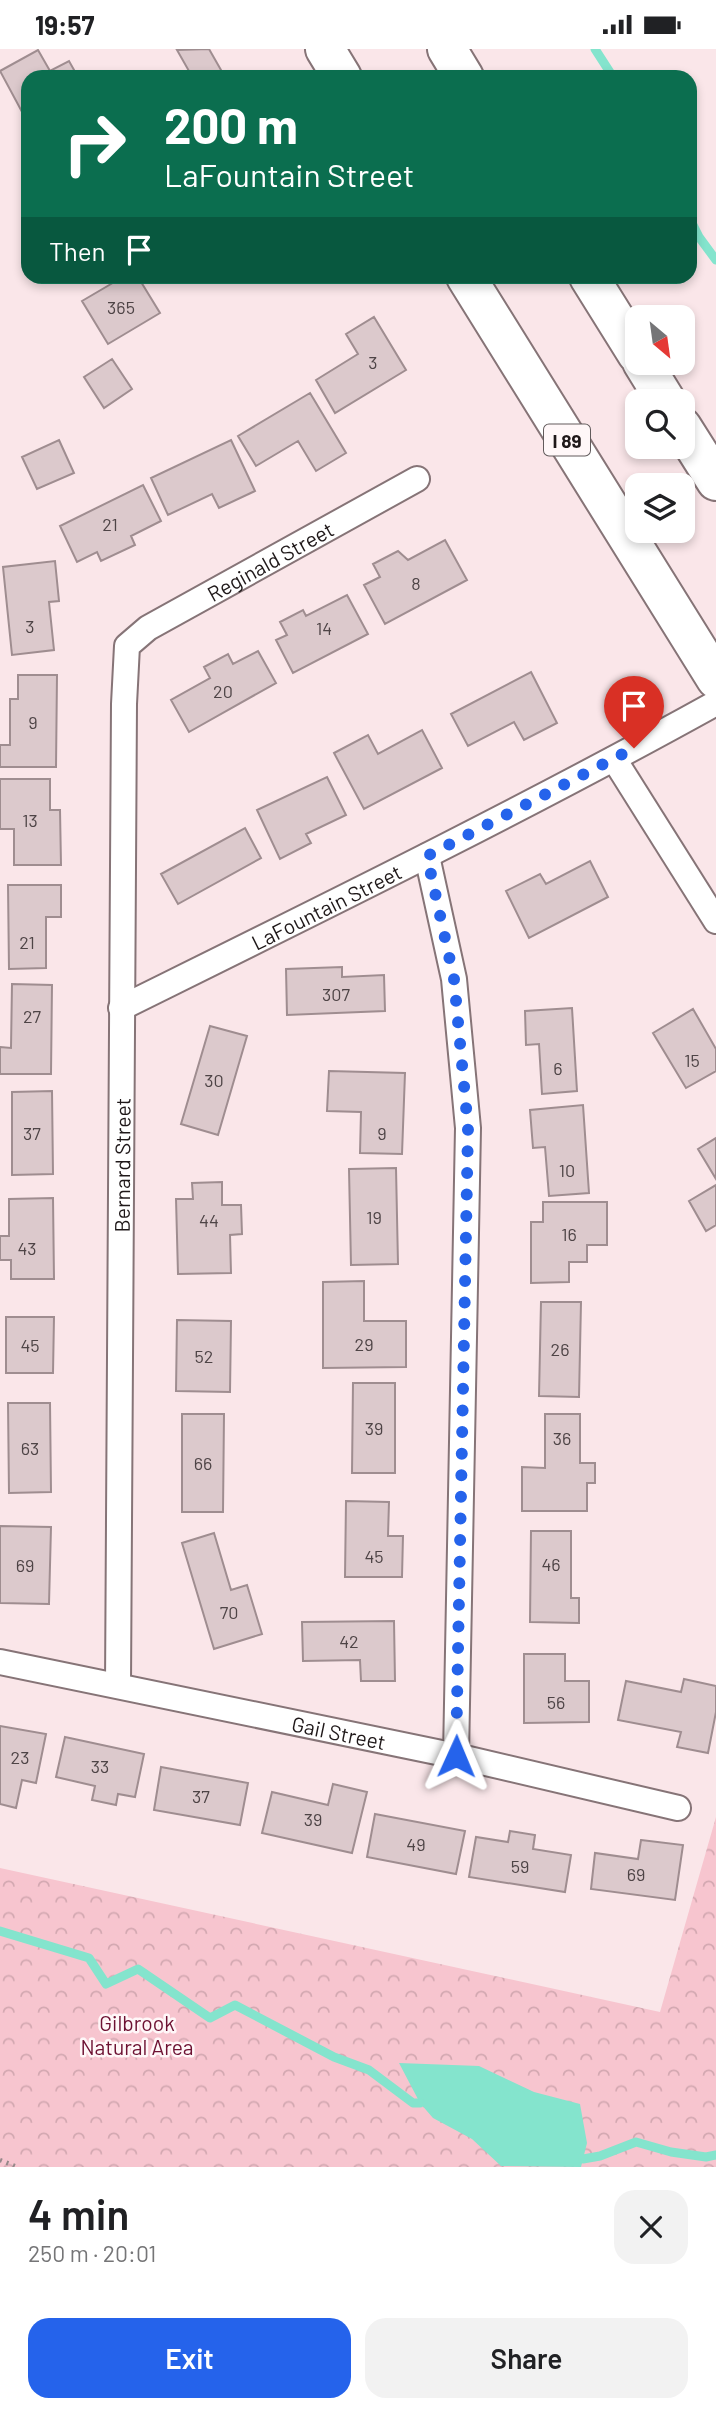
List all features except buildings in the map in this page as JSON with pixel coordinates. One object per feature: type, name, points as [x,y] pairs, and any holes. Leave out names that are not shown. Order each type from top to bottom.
[{"type":"highway","points":[[325,49],[338,70]]},
{"type":"highway","points":[[447,49],[460,70]]},
{"type":"highway","name":"I 89","points":[[470,284],[716,680]]},
{"type":"highway","points":[[593,284],[625,335]]},
{"type":"highway","points":[[695,448],[716,481]]},
{"type":"street","name":"Reginald Street","points":[[127,646],[148,628],[417,479]]},
{"type":"street","name":"Bernard Street","points":[[118,1685],[121,1008],[127,646]]},
{"type":"street","name":"LaFountain Street","points":[[121,1008],[427,856],[716,703]]},
{"type":"street","points":[[614,759],[716,921]]},
{"type":"street","points":[[427,856],[454,979],[468,1128],[456,1756]]},
{"type":"street","name":"Gail Street","points":[[0,1662],[456,1756],[678,1808]]},
{"type":"path","points":[[0,2160],[17,2167]]},
{"type":"green space","name":"Gilbrook Natural Area","points":[[716,1817],[716,2167],[0,2167],[0,1868],[660,2012]]},
{"type":"shaded area","points":[[399,2063],[479,2066],[534,2092],[580,2104],[587,2143],[581,2167],[501,2166],[472,2139],[433,2118],[420,2103]]},
{"type":"waterway","points":[[595,49],[608,70]]},
{"type":"waterway","points":[[697,233],[716,260]]},
{"type":"waterway","points":[[0,1931],[89,1958],[106,1984],[138,1969],[210,2018],[235,2005],[334,2057],[369,2070],[413,2103],[420,2103]]},
{"type":"waterway","points":[[583,2159],[600,2156],[636,2142],[671,2152],[706,2157],[716,2155]]},
{"type":"route","points":[[456,1756],[468,1128],[454,979],[427,856],[634,748]]}]
